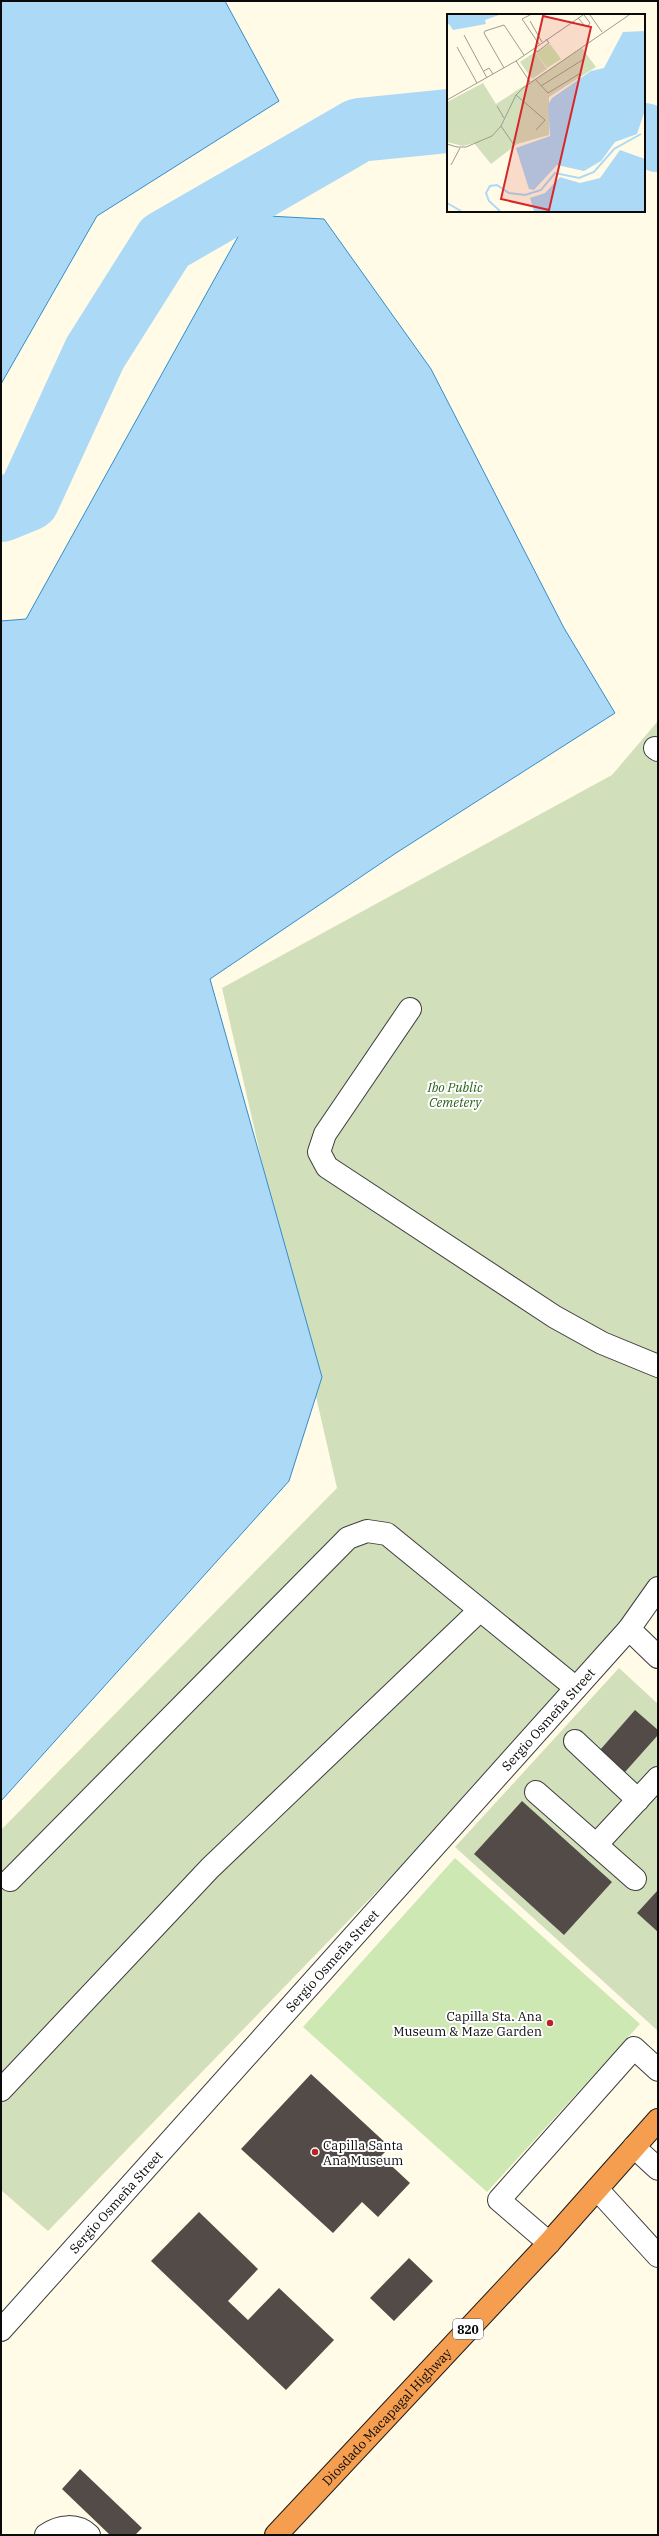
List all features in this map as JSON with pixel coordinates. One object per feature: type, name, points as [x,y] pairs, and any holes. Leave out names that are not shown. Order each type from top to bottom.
[{"type":"highway","name":"Diosdado Macapagal Highway","points":[[276,2535],[549,2244],[658,2120]]},
{"type":"street","points":[[410,1009],[325,1134],[319,1152],[327,1168],[555,1317],[602,1343],[658,1366]]},
{"type":"street","points":[[10,1880],[348,1538],[367,1531],[387,1534],[576,1688]]},
{"type":"street","name":"Sergio Osmeña Street","points":[[1,2330],[629,1629],[658,1588]]},
{"type":"street","points":[[1,2090],[210,1868],[480,1610]]},
{"type":"street","points":[[629,1629],[658,1657]]},
{"type":"street","points":[[575,1741],[638,1800]]},
{"type":"street","points":[[596,1845],[658,1778]]},
{"type":"street","points":[[536,1792],[635,1879]]},
{"type":"street","points":[[549,2244],[499,2200],[634,2048],[658,2070]]},
{"type":"street","points":[[634,2147],[658,2169]]},
{"type":"street","points":[[597,2189],[658,2256]]},
{"type":"street","points":[[46,2535],[65,2527],[80,2528],[89,2535]]},
{"type":"green space","name":"Ibo Public Cemetery","points":[[658,721],[658,1601],[48,2231],[1,2190],[1,1830],[337,1488],[222,988],[612,775]]},
{"type":"green space","points":[[619,1668],[658,1704],[658,2031],[455,1847]]},
{"type":"green space","points":[[455,1858],[640,2024],[487,2192],[303,2027]]},
{"type":"water","points":[[1,1],[225,1],[279,101],[97,216],[1,384]]},
{"type":"water","points":[[250,215],[324,219],[431,369],[564,628],[615,713],[396,853],[210,979],[322,1377],[289,1481],[1,1801],[1,621],[26,619]]},
{"type":"building","points":[[635,1710],[658,1730],[658,1735],[625,1772],[600,1750]]},
{"type":"building","points":[[522,1801],[612,1882],[564,1935],[474,1854]]},
{"type":"building","points":[[658,1890],[658,1932],[637,1913]]},
{"type":"building","name":"Capilla Santa Ana Museum","points":[[311,2074],[390,2147],[381,2156],[410,2183],[378,2217],[362,2202],[333,2233],[241,2149]]},
{"type":"building","points":[[199,2212],[258,2269],[228,2301],[248,2320],[279,2288],[334,2340],[286,2390],[151,2261]]},
{"type":"building","points":[[409,2258],[433,2281],[394,2321],[370,2298]]},
{"type":"building","points":[[80,2469],[142,2528],[135,2535],[110,2535],[62,2489]]},
{"type":"waterway","points":[[1,510],[28,499],[95,353],[165,242],[359,130],[447,121]]},
{"type":"waterway","points":[[645,135],[658,140]]},
{"type":"place","name":"Capilla Sta. Ana Museum & Maze Garden","points":[[550,2023]]},
{"type":"place","name":"Capilla Santa Ana Museum","points":[[315,2152]]}]
